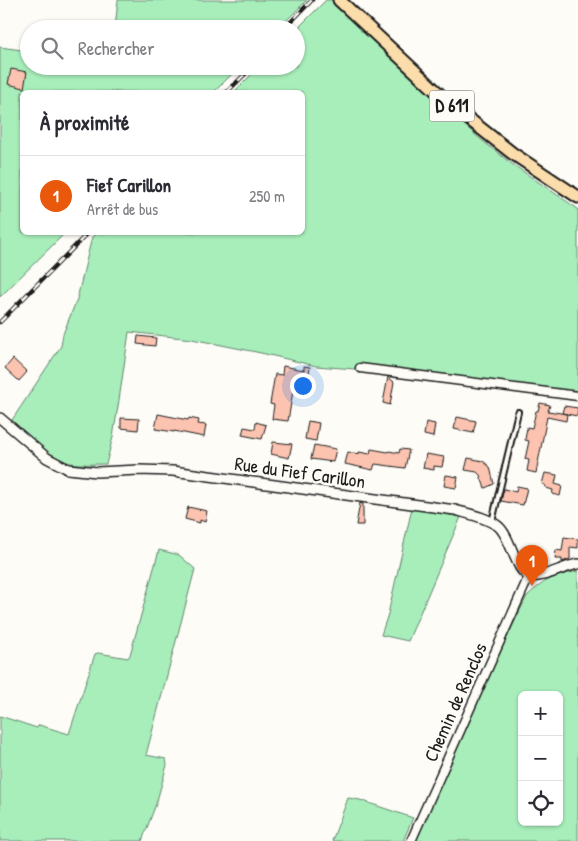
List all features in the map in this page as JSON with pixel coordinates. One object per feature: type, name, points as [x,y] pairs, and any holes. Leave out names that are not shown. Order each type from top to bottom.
[{"type":"main road","name":"D 611","points":[[339,0],[457,110],[512,153],[578,197]]},
{"type":"main road","name":"D 611","points":[[347,0],[409,61],[456,102],[522,153],[575,188]]},
{"type":"street","points":[[360,368],[578,396]]},
{"type":"street","name":"Rue du Fief Carillon","points":[[0,418],[47,458],[68,469],[97,472],[153,470],[182,472],[434,506],[465,513],[492,522],[503,530],[522,571],[529,576]]},
{"type":"street","points":[[529,576],[538,576],[578,564]]},
{"type":"street","name":"Chemin de Renclos","points":[[411,841],[529,576]]},
{"type":"lane","points":[[492,522],[518,412]]},
{"type":"green space","points":[[118,0],[307,0],[287,20],[116,20]]},
{"type":"green space","points":[[326,0],[333,0],[395,62],[479,138],[512,164],[578,209],[578,393],[360,366],[355,369],[316,366],[192,339],[129,332],[113,437],[106,464],[70,463],[54,456],[12,420],[61,346],[63,334],[77,299],[94,235],[305,235],[305,90],[236,90],[251,75],[305,75],[305,21]]},
{"type":"green space","points":[[0,47],[20,50],[20,75],[231,75],[216,90],[20,90],[20,235],[63,235],[0,297]]},
{"type":"green space","points":[[412,508],[461,517],[408,641],[381,635],[388,614]]},
{"type":"green space","points":[[159,550],[179,555],[195,569],[146,755],[166,759],[167,765],[156,804],[142,841],[0,841],[0,716],[37,728],[39,725],[69,734],[95,654],[128,658],[130,655]]},
{"type":"green space","points":[[578,571],[578,841],[414,841],[468,718],[527,596],[540,585],[556,577]]},
{"type":"green space","points":[[348,798],[360,800],[413,818],[403,841],[332,841]]},
{"type":"building","points":[[11,69],[20,71],[20,75],[26,75],[24,88],[8,84]]},
{"type":"building","points":[[138,336],[156,338],[155,346],[137,344]]},
{"type":"building","points":[[13,359],[27,372],[19,381],[5,368]]},
{"type":"building","points":[[283,366],[304,370],[304,366],[310,367],[307,387],[294,385],[288,421],[272,419],[274,405],[270,404],[275,374],[282,375]]},
{"type":"building","points":[[388,377],[394,382],[390,405],[383,403]]},
{"type":"building","points":[[540,403],[550,405],[548,411],[567,414],[566,421],[547,417],[536,473],[527,471],[529,460],[525,459],[529,441],[525,440],[527,427],[532,428]]},
{"type":"building","points":[[564,406],[578,408],[577,416],[562,413]]},
{"type":"building","points":[[158,414],[188,420],[189,418],[199,420],[198,424],[206,425],[204,437],[155,429]]},
{"type":"building","points":[[457,417],[476,421],[473,433],[454,429]]},
{"type":"building","points":[[121,418],[139,419],[138,430],[121,428]]},
{"type":"building","points":[[308,421],[319,423],[316,441],[305,439]]},
{"type":"building","points":[[256,422],[266,425],[262,439],[242,435],[244,427],[255,429]]},
{"type":"building","points":[[426,422],[435,424],[433,437],[424,435]]},
{"type":"building","points":[[273,442],[292,444],[289,458],[271,454]]},
{"type":"building","points":[[314,445],[336,449],[333,462],[311,459]]},
{"type":"building","points":[[371,449],[399,453],[400,449],[409,450],[405,468],[375,464],[373,470],[345,464],[348,452],[370,454]]},
{"type":"building","points":[[426,454],[444,457],[442,467],[434,466],[434,470],[423,468]]},
{"type":"building","points":[[468,458],[483,461],[490,467],[494,484],[485,488],[477,472],[465,470]]},
{"type":"building","points":[[545,473],[557,475],[555,484],[562,486],[560,496],[552,494],[553,490],[546,488],[542,484]]},
{"type":"building","points":[[446,475],[458,477],[456,488],[444,486]]},
{"type":"building","points":[[517,486],[527,488],[523,505],[501,501],[504,489],[516,492]]},
{"type":"building","points":[[360,503],[363,504],[363,525],[356,525]]},
{"type":"building","points":[[188,507],[207,511],[205,522],[200,520],[200,523],[185,519]]},
{"type":"building","points":[[564,537],[578,539],[578,548],[570,547],[570,559],[562,562],[562,559],[555,559],[556,550],[562,551]]},
{"type":"railway","points":[[293,20],[312,0]]},
{"type":"railway","points":[[229,90],[244,75]]},
{"type":"railway","points":[[0,322],[86,235]]},
{"type":"place","name":"Fief Carillon","points":[[532,586]]}]
